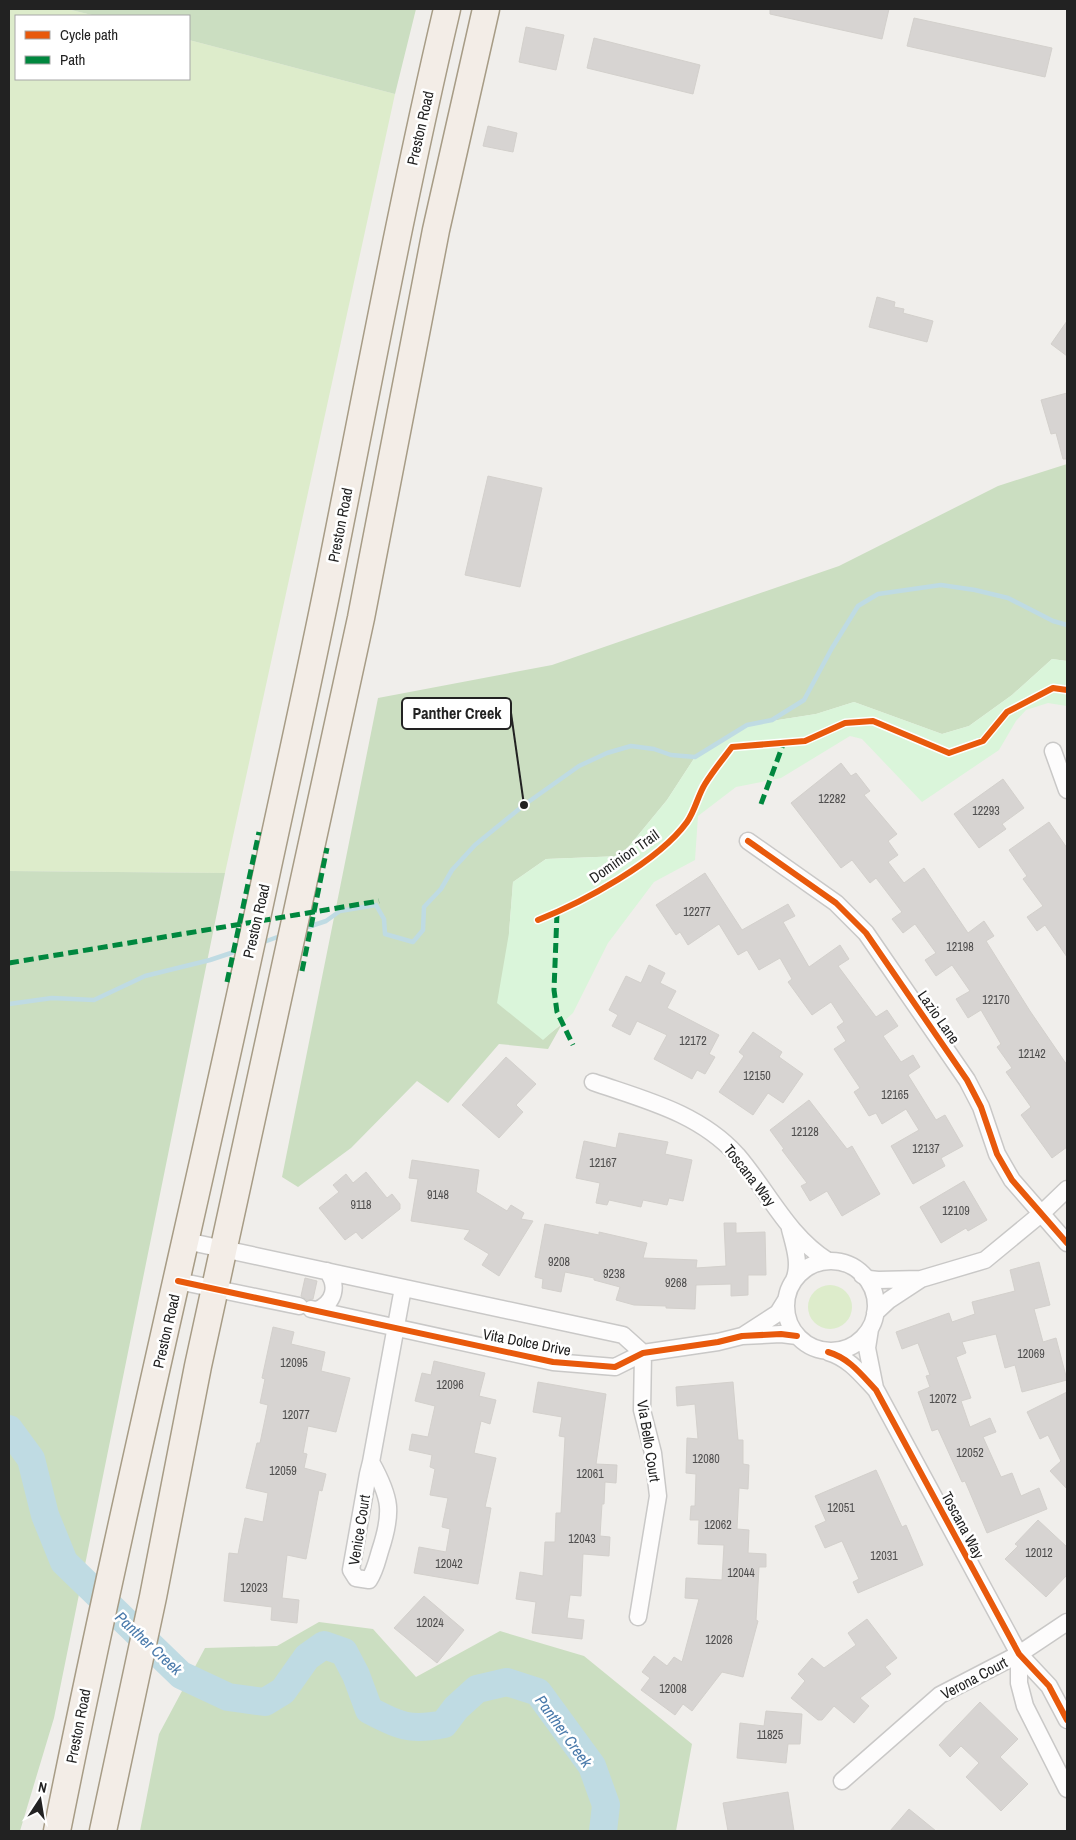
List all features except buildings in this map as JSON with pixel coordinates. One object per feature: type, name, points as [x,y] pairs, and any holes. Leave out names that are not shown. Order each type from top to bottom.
[{"type":"main road","name":"Preston Road","points":[[57,1831],[117,1538],[178,1281],[266,878],[360,423],[397,233],[447,9]]},
{"type":"main road","points":[[103,1831],[153,1597],[215,1289],[361,618],[438,221],[486,9]]},
{"type":"main road","points":[[360,423],[398,430]]},
{"type":"street","points":[[1052,751],[1067,790]]},
{"type":"street","name":"Lazio Lane","points":[[748,841],[836,903],[866,933],[967,1080],[981,1107],[993,1145],[1007,1172],[1025,1196],[1067,1243]]},
{"type":"street","name":"Toscana Way","points":[[593,1082],[671,1109],[693,1120],[714,1134],[743,1162],[790,1229],[828,1261]]},
{"type":"street","points":[[921,1279],[889,1300],[859,1342],[845,1349],[828,1352],[805,1344],[791,1328],[786,1310],[786,1300],[794,1280],[811,1266],[828,1261],[850,1266],[869,1279],[921,1279],[985,1260],[1042,1213],[1067,1189]]},
{"type":"street","name":"Toscana Way","points":[[790,1229],[797,1261],[797,1273],[794,1280]]},
{"type":"street","name":"Vita Dolce Drive","points":[[186,1241],[624,1335],[643,1353]]},
{"type":"street","points":[[309,1308],[327,1304],[334,1294],[334,1282],[327,1271]]},
{"type":"street","points":[[862,1275],[868,1281],[875,1298],[873,1321]]},
{"type":"street","name":"Vita Dolce Drive","points":[[178,1281],[553,1362],[615,1367],[643,1353],[718,1342],[742,1336],[780,1334],[797,1336]]},
{"type":"street","name":"Venice Court","points":[[370,1462],[384,1486],[389,1509],[386,1534],[373,1573],[368,1580],[363,1580],[356,1578],[351,1570],[370,1462],[397,1327],[403,1288]]},
{"type":"street","name":"Vita Dolce Drive","points":[[742,1336],[778,1313],[786,1300]]},
{"type":"street","name":"Toscana Way","points":[[873,1321],[866,1348],[876,1390],[1019,1654],[1048,1686],[1067,1720]]},
{"type":"street","name":"Toscana Way","points":[[828,1352],[841,1356],[849,1362],[876,1390]]},
{"type":"street","name":"Via Bello Court","points":[[638,1617],[658,1496],[653,1453],[642,1410],[643,1353]]},
{"type":"street","name":"Verona Court","points":[[842,1781],[940,1695],[1019,1654],[1067,1622]]},
{"type":"street","name":"Toscana Way","points":[[1019,1654],[1020,1683],[1025,1706],[1067,1789]]},
{"type":"green space","points":[[9,9],[67,9],[92,15],[15,15],[15,80],[190,80],[190,40],[395,94],[225,873],[9,871]]},
{"type":"green space","points":[[67,9],[416,9],[395,94],[190,40],[190,15],[92,15]]},
{"type":"green space","points":[[1067,464],[1067,661],[1052,659],[1012,695],[969,726],[942,734],[854,702],[816,714],[747,725],[695,757],[667,800],[621,856],[546,859],[513,882],[509,933],[543,1039],[562,1024],[548,1049],[499,1044],[448,1103],[417,1081],[351,1148],[298,1187],[282,1177],[378,698],[552,665],[839,566],[998,486]]},
{"type":"green space","points":[[1052,659],[1067,661],[1067,706],[1048,703],[1026,710],[1016,721],[999,750],[922,802],[862,739],[850,736],[781,778],[736,787],[698,816],[695,860],[654,882],[608,943],[573,1013],[543,1040],[497,1003],[509,933],[513,882],[546,859],[621,856],[667,800],[695,757],[747,725],[816,714],[854,702],[942,734],[969,726],[1012,695]]},
{"type":"green space","points":[[9,871],[225,873],[54,1718],[20,1831],[9,1831]]},
{"type":"green space","points":[[826,1285],[834,1285],[846,1291],[852,1307],[846,1323],[834,1329],[826,1329],[814,1323],[808,1311],[808,1303],[814,1291]]},
{"type":"green space","points":[[319,1622],[373,1629],[416,1677],[500,1631],[584,1656],[692,1744],[676,1831],[140,1831],[159,1734],[205,1648],[277,1646]]},
{"type":"waterway","name":"Panther Creek","points":[[302,929],[326,921],[340,911],[376,905],[384,919],[385,934],[413,942],[423,930],[424,907],[441,889],[452,870],[475,845],[524,805],[579,766],[607,753],[631,746],[654,749],[671,755],[695,757],[747,725],[772,720],[804,700],[832,648],[858,606],[878,594],[941,585],[975,590],[1008,598],[1053,621],[1067,625]]},
{"type":"waterway","name":"Panther Creek","points":[[261,943],[283,935]]},
{"type":"waterway","name":"Panther Creek","points":[[9,1004],[52,998],[94,1000],[145,976],[210,960],[240,950]]},
{"type":"waterway","name":"Panther Creek","points":[[9,1429],[31,1459],[45,1515],[64,1562],[181,1675],[228,1697],[265,1702],[283,1691],[307,1657],[324,1645],[344,1652],[356,1675],[369,1710],[389,1720],[413,1727],[444,1724],[456,1708],[477,1689],[507,1682],[538,1692],[592,1766],[606,1805],[603,1831]]},
{"type":"marked path","points":[[761,804],[784,742]]},
{"type":"marked path","points":[[227,982],[259,832]]},
{"type":"marked path","points":[[302,971],[327,848]]},
{"type":"marked path","points":[[9,963],[379,901]]},
{"type":"marked path","points":[[557,913],[554,990],[557,1012],[573,1045]]},
{"type":"cycle path","name":"Dominion Trail","points":[[538,920],[597,892],[658,852],[687,822],[705,784],[732,747],[805,741],[845,723],[873,721],[949,753],[983,741],[1007,712],[1053,688],[1067,690]]},
{"type":"cycle path","points":[[748,841],[836,903],[866,933],[967,1080],[981,1107],[997,1154],[1012,1180],[1067,1243]]},
{"type":"cycle path","points":[[178,1281],[553,1362],[615,1367],[643,1353],[718,1342],[742,1336],[781,1334],[797,1336]]},
{"type":"cycle path","points":[[828,1352],[848,1362],[876,1390],[1019,1654],[1049,1686],[1067,1720]]},
{"type":"place","name":"Panther Creek","points":[[524,805]]}]
